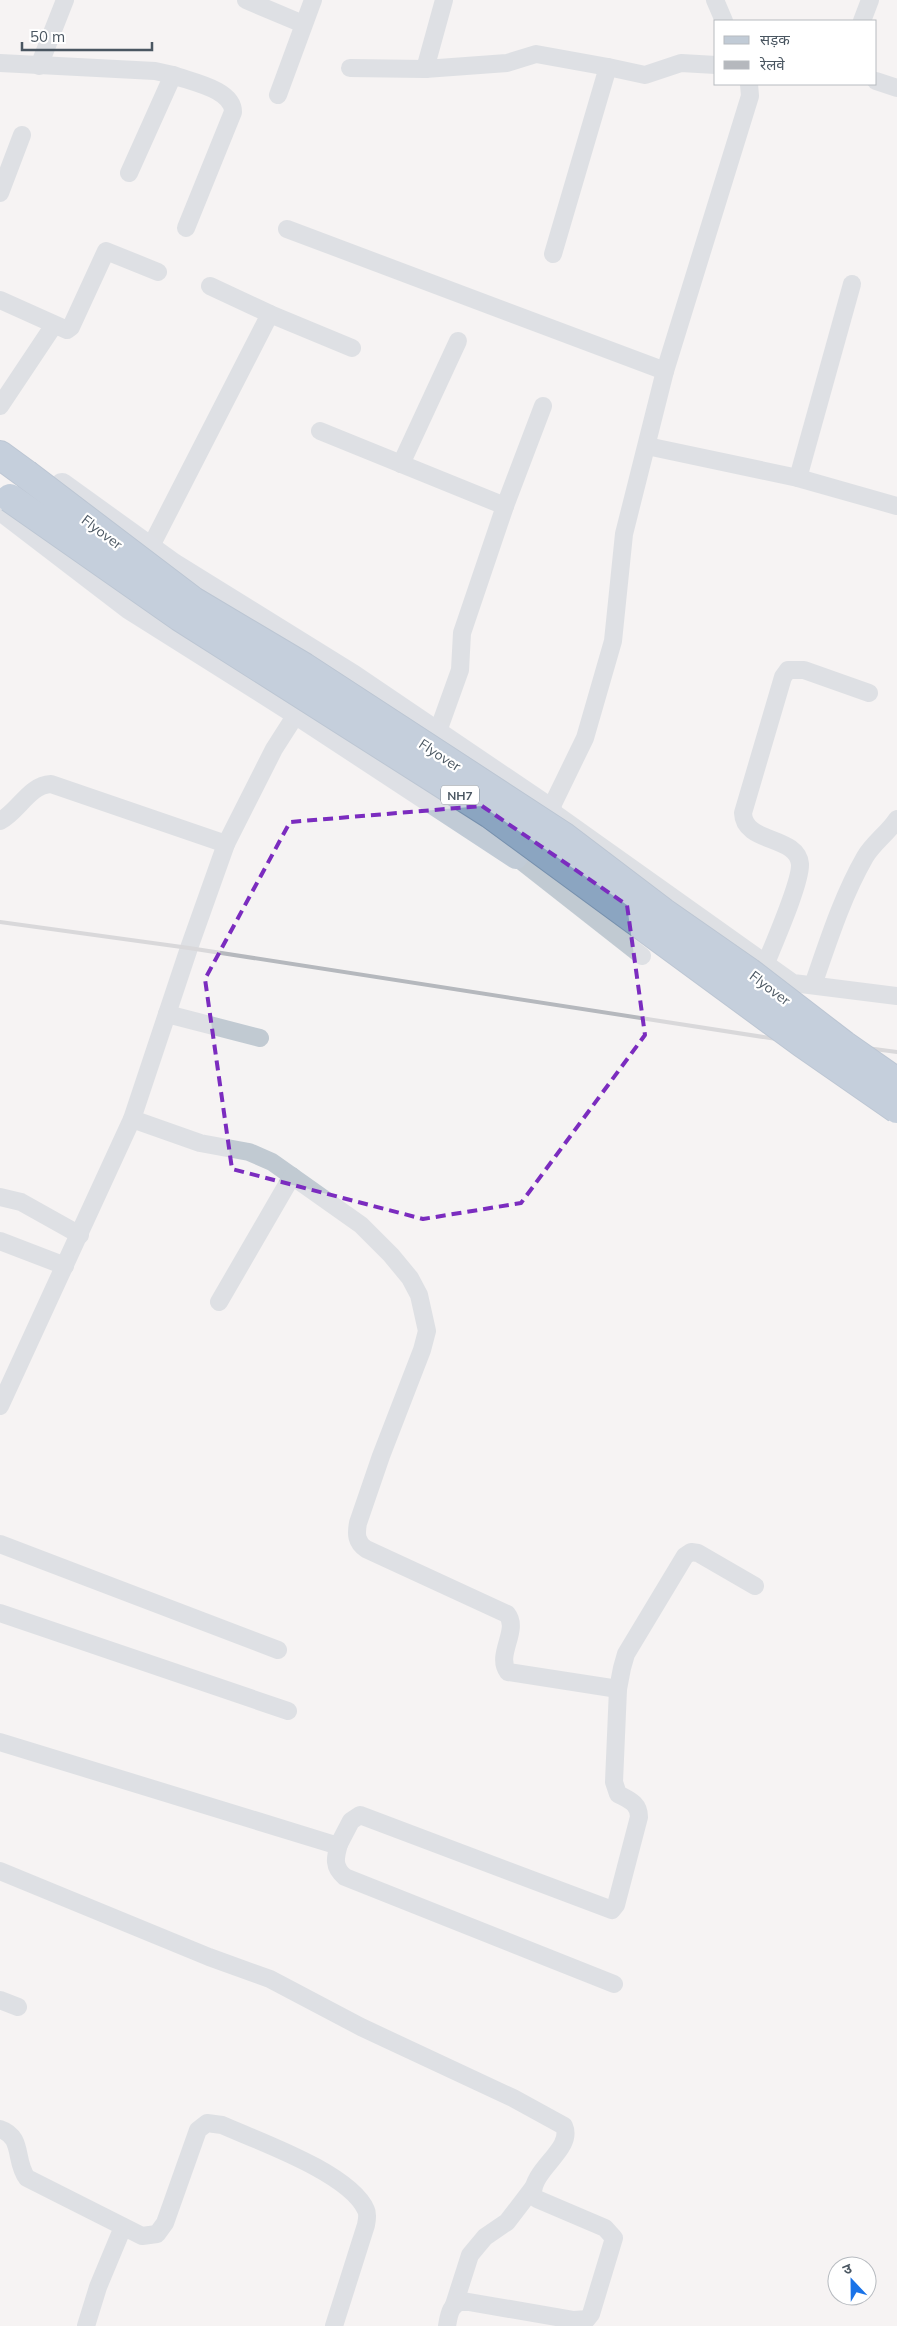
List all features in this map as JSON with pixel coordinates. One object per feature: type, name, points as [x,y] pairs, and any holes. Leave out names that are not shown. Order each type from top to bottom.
[{"type":"highway","name":"Flyover","points":[[0,455],[193,601],[304,667],[563,836],[663,912],[749,972],[844,1045],[897,1082]]},
{"type":"highway","name":"Flyover","points":[[3,499],[180,617],[490,814],[802,1043],[897,1109]]},
{"type":"street","points":[[39,66],[65,0]]},
{"type":"street","points":[[246,0],[304,24]]},
{"type":"street","points":[[278,94],[313,0]]},
{"type":"street","points":[[425,69],[444,0]]},
{"type":"street","points":[[715,0],[724,20]]},
{"type":"street","points":[[862,20],[870,0]]},
{"type":"street","points":[[350,68],[425,69],[507,63],[536,54],[645,75],[681,63],[714,65]]},
{"type":"street","points":[[0,63],[155,71],[173,75],[222,93],[231,100],[233,112],[186,228]]},
{"type":"street","points":[[553,254],[608,67]]},
{"type":"street","points":[[129,173],[173,75]]},
{"type":"street","points":[[877,80],[897,88]]},
{"type":"street","points":[[516,857],[550,810],[585,738],[613,641],[624,534],[665,371],[750,96],[749,85]]},
{"type":"street","points":[[0,193],[22,135]]},
{"type":"street","points":[[287,229],[665,371]]},
{"type":"street","points":[[0,300],[67,330],[71,327],[106,251],[158,272]]},
{"type":"street","points":[[798,478],[852,284]]},
{"type":"street","points":[[210,286],[270,314],[352,348]]},
{"type":"street","points":[[150,548],[270,314]]},
{"type":"street","points":[[0,406],[54,325]]},
{"type":"street","points":[[401,464],[458,341]]},
{"type":"street","points":[[437,734],[460,670],[462,633],[543,406]]},
{"type":"street","points":[[320,431],[506,506]]},
{"type":"street","points":[[647,446],[798,478],[897,506]]},
{"type":"street","points":[[0,450],[43,472],[150,548],[352,676],[550,810],[793,983],[897,996]]},
{"type":"street","points":[[3,499],[128,607],[296,713],[516,857],[642,956]]},
{"type":"street","points":[[766,963],[790,900],[800,862],[794,851],[748,828],[743,819],[743,813],[783,677],[788,670],[804,670],[869,693]]},
{"type":"street","points":[[0,1406],[132,1120],[226,844],[274,748],[296,713]]},
{"type":"street","points":[[0,821],[13,812],[36,788],[43,784],[51,784],[226,844]]},
{"type":"street","points":[[812,985],[843,903],[861,863],[897,819]]},
{"type":"street","points":[[167,1014],[260,1038]]},
{"type":"street","points":[[132,1120],[200,1143],[261,1156],[361,1225],[410,1278],[419,1295],[425,1314],[427,1331],[422,1350],[381,1456],[358,1523],[357,1536],[361,1546],[507,1614],[511,1623],[504,1662],[508,1672],[618,1689]]},
{"type":"street","points":[[219,1302],[292,1176]]},
{"type":"street","points":[[0,1198],[22,1202],[80,1235]]},
{"type":"street","points":[[0,1241],[66,1266]]},
{"type":"street","points":[[0,1544],[278,1650]]},
{"type":"street","points":[[614,1984],[345,1876],[339,1872],[335,1860],[338,1844],[351,1821],[360,1815],[612,1910],[616,1905],[639,1817],[639,1811],[635,1803],[618,1794],[614,1782],[618,1689],[626,1654],[685,1556],[691,1552],[698,1553],[755,1586]]},
{"type":"street","points":[[0,1613],[288,1712]]},
{"type":"street","points":[[0,1742],[332,1844],[338,1844]]},
{"type":"street","points":[[0,1871],[209,1957],[270,1979],[361,2027],[558,2121],[566,2132],[565,2141],[535,2181],[533,2194],[537,2199],[605,2228],[614,2238],[591,2314],[587,2319],[573,2323],[462,2301],[454,2305]]},
{"type":"street","points":[[0,2000],[18,2007]]},
{"type":"street","points":[[0,2129],[6,2131],[15,2139],[21,2165],[27,2178],[142,2236],[157,2234],[161,2229],[198,2130],[207,2123],[222,2125],[313,2165],[350,2190],[361,2200],[367,2212],[366,2225],[334,2326]]},
{"type":"street","points":[[447,2326],[470,2255],[485,2237],[507,2222],[533,2188]]},
{"type":"street","points":[[86,2326],[98,2287],[123,2226]]},
{"type":"highlighted area","points":[[482,806],[627,905],[645,1035],[521,1203],[423,1219],[232,1169],[205,979],[290,822]]},
{"type":"railway","points":[[0,922],[189,948],[802,1043],[844,1045],[897,1052]]}]
